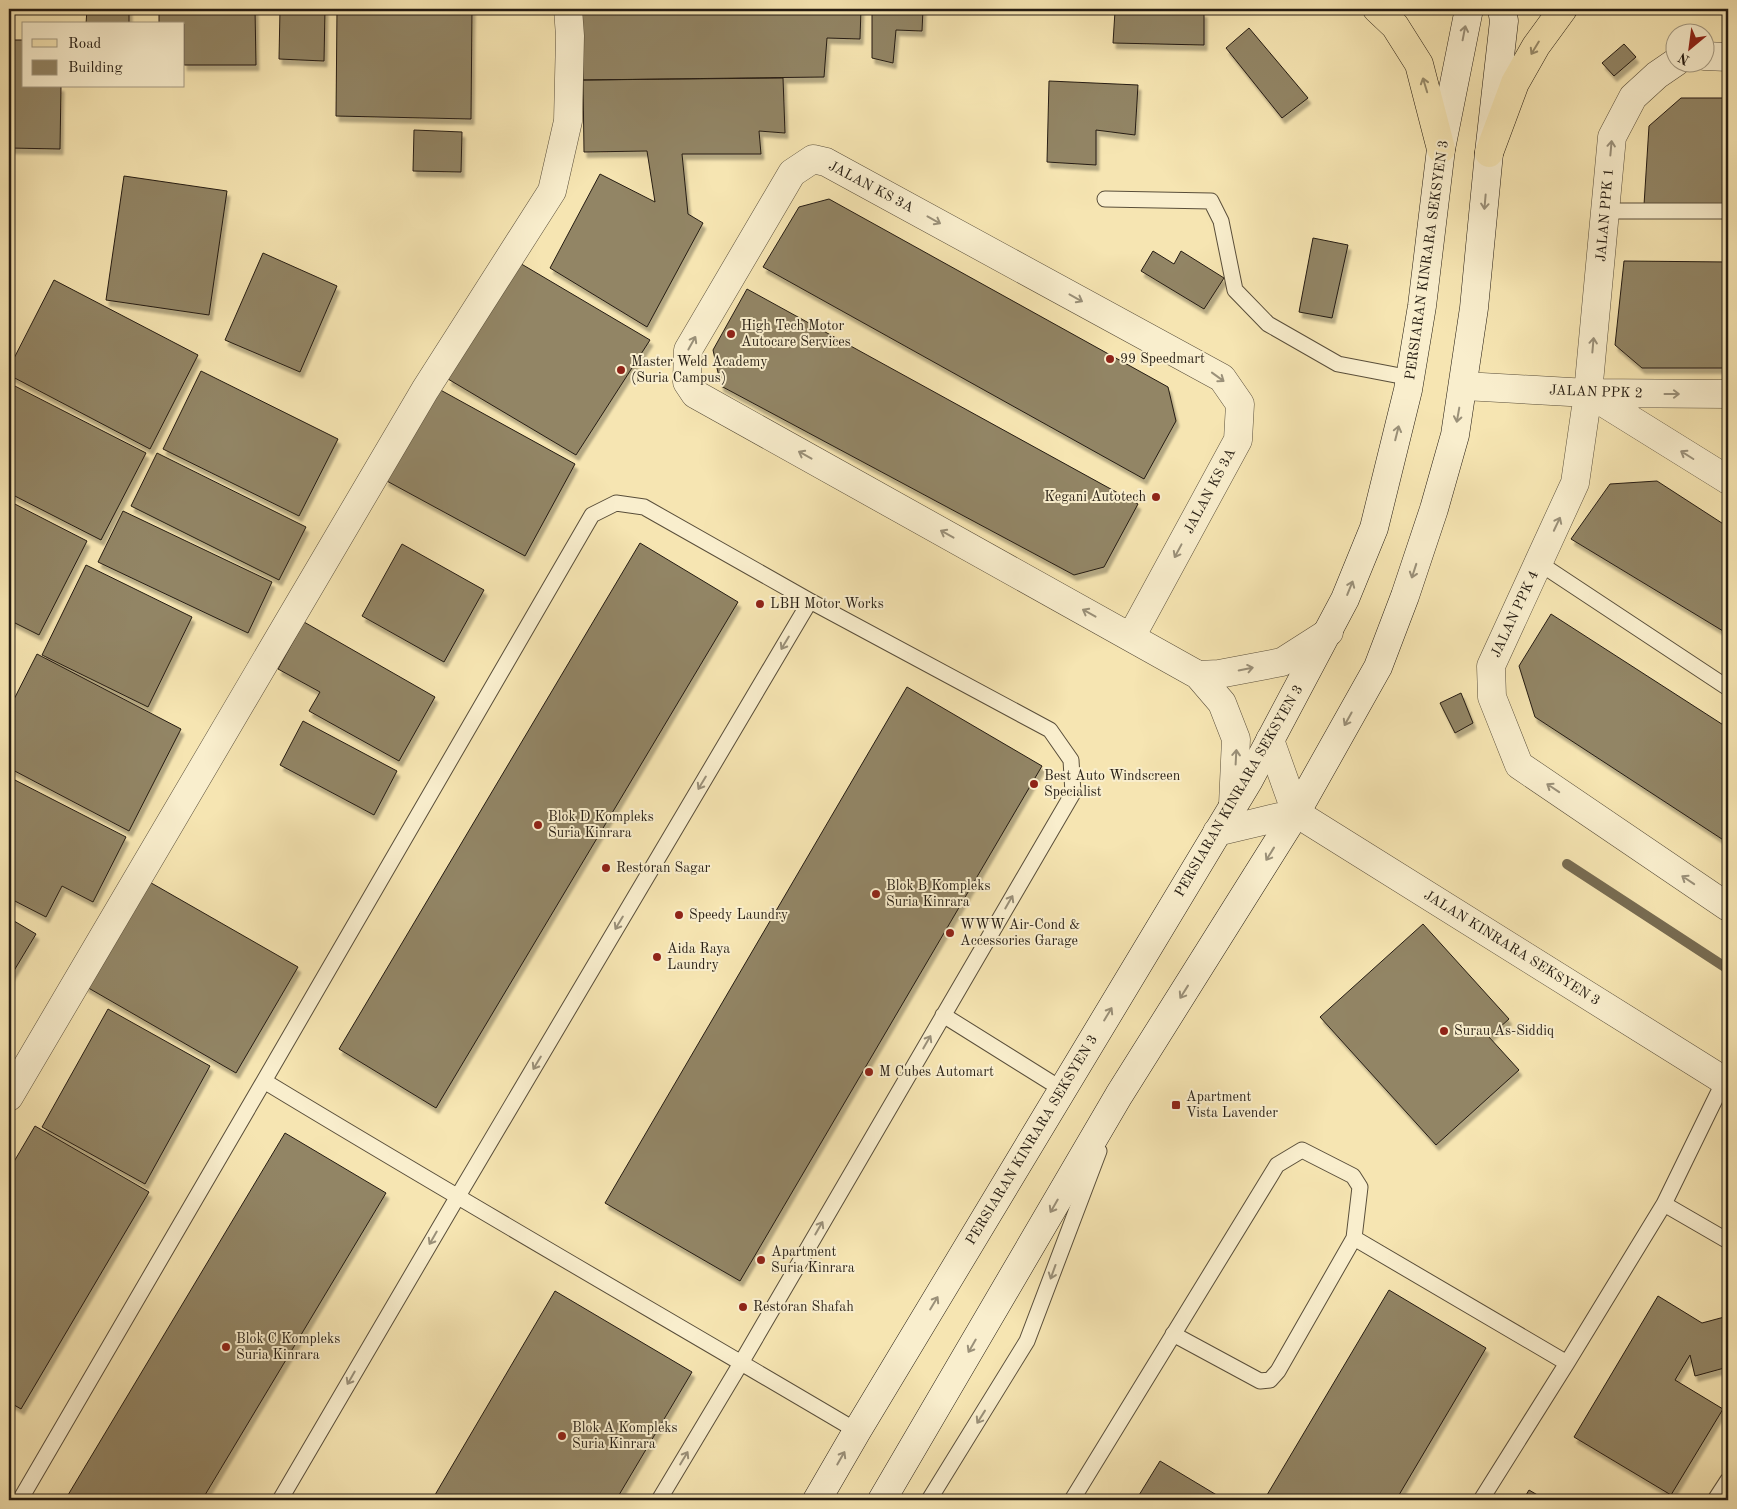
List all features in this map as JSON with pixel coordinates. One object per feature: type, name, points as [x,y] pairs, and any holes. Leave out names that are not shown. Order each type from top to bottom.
[{"type":"main road","points":[[1377,9],[1395,26],[1419,64],[1441,149]]},
{"type":"main road","points":[[1489,153],[1515,83],[1536,46],[1563,9]]},
{"type":"street","points":[[9,1097],[425,390],[552,191],[568,121],[570,36],[568,9]]},
{"type":"street","name":"PERSIARAN KINRARA SEKSYEN 3","points":[[817,1500],[1233,806],[1346,599],[1374,528],[1411,378],[1422,306],[1441,149],[1469,9]]},
{"type":"street","points":[[882,1500],[1119,1095],[1296,813],[1381,658],[1405,596],[1434,509],[1455,435],[1464,386],[1474,308],[1504,21],[1502,9]]},
{"type":"street","points":[[1714,56],[1728,57]]},
{"type":"street","name":"JALAN PPK 1","points":[[1588,393],[1612,137],[1633,97],[1664,70]]},
{"type":"street","name":"JALAN KS 3A","points":[[1131,637],[1238,440],[1240,404],[1222,378],[826,162],[812,159],[792,173],[688,350],[687,382],[695,394],[1198,675],[1222,703],[1236,739],[1233,806]]},
{"type":"street","name":"JALAN PPK 2","points":[[1464,386],[1588,393],[1728,394]]},
{"type":"street","points":[[1588,393],[1728,480]]},
{"type":"street","name":"JALAN PPK 4","points":[[1588,393],[1576,483],[1491,666],[1492,697],[1519,765],[1727,904]]},
{"type":"street","points":[[1198,675],[1219,674],[1282,662],[1329,632]]},
{"type":"street","points":[[1270,740],[1296,813]]},
{"type":"street","points":[[1217,832],[1296,813]]},
{"type":"street","name":"JALAN KINRARA SEKSYEN 3","points":[[1296,813],[1726,1082]]},
{"type":"lane","points":[[1105,198],[1211,201],[1221,221],[1235,290],[1268,324],[1338,364],[1411,378]]},
{"type":"lane","points":[[1605,211],[1728,211]]},
{"type":"lane","points":[[20,1500],[592,515],[616,502],[644,507],[810,601],[1050,730],[1071,760],[1073,793],[741,1363],[658,1500]]},
{"type":"lane","points":[[1539,563],[1728,688]]},
{"type":"lane","points":[[280,1500],[810,601]]},
{"type":"lane","points":[[943,1015],[1063,1090]]},
{"type":"lane","points":[[264,1081],[857,1431]]},
{"type":"lane","points":[[1481,1500],[1664,1204],[1726,1082]]},
{"type":"lane","points":[[929,1500],[1028,1341],[1119,1095]]},
{"type":"lane","points":[[1072,1500],[1277,1165],[1302,1150],[1353,1176],[1360,1187],[1354,1238],[1278,1372],[1270,1380],[1260,1381],[1174,1334]]},
{"type":"lane","points":[[1664,1204],[1728,1241]]},
{"type":"lane","points":[[1354,1238],[1567,1363]]},
{"type":"lane","points":[[1715,1500],[1728,1480]]},
{"type":"building","points":[[87,9],[129,9],[129,22],[86,22]]},
{"type":"building","points":[[159,9],[255,9],[256,65],[185,65],[185,22],[159,22]]},
{"type":"building","points":[[280,9],[325,9],[324,61],[279,59]]},
{"type":"building","points":[[337,9],[472,9],[471,119],[336,116]]},
{"type":"building","points":[[582,9],[861,9],[860,39],[827,38],[824,77],[583,80]]},
{"type":"building","points":[[872,9],[923,9],[922,31],[896,30],[893,63],[872,58]]},
{"type":"building","points":[[1115,11],[1204,12],[1204,45],[1113,43]]},
{"type":"building","points":[[1249,28],[1308,98],[1282,118],[1226,48]]},
{"type":"building","points":[[9,40],[22,40],[22,88],[61,88],[60,149],[9,148]]},
{"type":"building","points":[[1624,44],[1636,57],[1614,76],[1602,63]]},
{"type":"building","points":[[783,78],[785,133],[759,131],[761,154],[682,154],[688,214],[703,223],[647,327],[550,268],[600,174],[655,202],[647,151],[584,152],[583,80]]},
{"type":"building","points":[[1049,81],[1138,85],[1135,135],[1096,130],[1096,165],[1047,162]]},
{"type":"building","points":[[1681,98],[1728,98],[1728,204],[1644,205],[1649,126]]},
{"type":"building","points":[[414,130],[462,132],[461,172],[413,171]]},
{"type":"building","points":[[124,176],[227,191],[209,315],[106,300]]},
{"type":"building","points":[[829,199],[1168,387],[1176,421],[1144,479],[763,267],[799,207]]},
{"type":"building","points":[[1313,238],[1348,245],[1332,318],[1299,312]]},
{"type":"building","points":[[1153,251],[1174,264],[1181,251],[1224,278],[1204,309],[1141,271]]},
{"type":"building","points":[[263,253],[337,286],[300,372],[225,340]]},
{"type":"building","points":[[1624,261],[1728,262],[1728,368],[1642,368],[1615,345]]},
{"type":"building","points":[[518,262],[650,340],[576,455],[448,379]]},
{"type":"building","points":[[54,280],[198,355],[150,449],[9,375],[9,368]]},
{"type":"building","points":[[747,289],[1138,504],[1104,567],[1074,575],[721,386],[713,350]]},
{"type":"building","points":[[201,371],[338,439],[299,516],[163,449]]},
{"type":"building","points":[[9,383],[146,453],[101,540],[9,493]]},
{"type":"building","points":[[435,387],[575,464],[525,556],[385,480]]},
{"type":"building","points":[[157,453],[306,527],[279,580],[131,506]]},
{"type":"building","points":[[1657,481],[1728,527],[1728,634],[1571,539],[1610,484]]},
{"type":"building","points":[[9,501],[87,541],[39,635],[9,620]]},
{"type":"building","points":[[123,511],[272,582],[248,633],[98,562]]},
{"type":"building","name":"Blok D Kompleks Suria Kinrara","points":[[640,543],[738,602],[436,1108],[339,1049]]},
{"type":"building","points":[[402,544],[484,590],[444,662],[362,616]]},
{"type":"building","points":[[86,565],[192,617],[148,707],[42,655]]},
{"type":"building","points":[[1551,614],[1728,728],[1728,843],[1535,717],[1519,666]]},
{"type":"building","points":[[304,622],[435,697],[399,761],[309,711],[320,692],[278,669]]},
{"type":"building","points":[[37,654],[181,729],[129,831],[9,768],[9,709]]},
{"type":"building","name":"Blok B Kompleks Suria Kinrara","points":[[907,687],[1042,766],[740,1281],[605,1203]]},
{"type":"building","points":[[1461,693],[1473,723],[1455,733],[1440,703]]},
{"type":"building","points":[[303,721],[397,771],[374,815],[280,765]]},
{"type":"building","points":[[9,777],[126,837],[93,902],[62,886],[46,917],[9,898]]},
{"type":"building","points":[[146,880],[298,967],[236,1073],[85,986]]},
{"type":"building","points":[[9,918],[36,934],[9,979]]},
{"type":"building","points":[[1423,924],[1509,1019],[1489,1037],[1519,1070],[1436,1145],[1320,1017]]},
{"type":"building","points":[[108,1009],[210,1066],[145,1184],[42,1127]]},
{"type":"building","points":[[35,1126],[149,1192],[21,1409],[9,1402],[9,1170]]},
{"type":"building","name":"Blok C Kompleks Suria Kinrara","points":[[285,1133],[386,1193],[202,1500],[65,1500]]},
{"type":"building","points":[[1389,1290],[1486,1348],[1396,1500],[1264,1500]]},
{"type":"building","name":"Blok A Kompleks Suria Kinrara","points":[[555,1291],[692,1372],[616,1500],[432,1500]]},
{"type":"building","points":[[1658,1296],[1702,1323],[1728,1316],[1728,1367],[1695,1376],[1690,1355],[1675,1380],[1723,1409],[1671,1495],[1574,1437]]},
{"type":"building","points":[[1160,1461],[1225,1500],[1136,1500]]},
{"type":"building","points":[[1529,1490],[1546,1500],[1523,1500]]},
{"type":"waterway","points":[[1567,864],[1728,969]]},
{"type":"place","name":"High Tech Motor Autocare Services","points":[[731,334]]},
{"type":"place","name":"99 Speedmart","points":[[1110,359]]},
{"type":"place","name":"Master Weld Academy (Suria Campus)","points":[[621,370]]},
{"type":"place","name":"Kegani Autotech","points":[[1156,497]]},
{"type":"place","name":"LBH Motor Works","points":[[760,604]]},
{"type":"place","name":"Best Auto Windscreen Specialist","points":[[1034,784]]},
{"type":"place","name":"Blok D Kompleks Suria Kinrara","points":[[538,825]]},
{"type":"place","name":"Restoran Sagar","points":[[606,868]]},
{"type":"place","name":"Blok B Kompleks Suria Kinrara","points":[[876,894]]},
{"type":"place","name":"Speedy Laundry","points":[[679,915]]},
{"type":"place","name":"WWW Air-Cond & Accessories Garage","points":[[950,933]]},
{"type":"place","name":"Aida Raya Laundry","points":[[657,957]]},
{"type":"place","name":"Surau As-Siddiq","points":[[1444,1031]]},
{"type":"place","name":"M Cubes Automart","points":[[869,1072]]},
{"type":"place","name":"Apartment Vista Lavender","points":[[1176,1105]]},
{"type":"place","name":"Apartment Suria Kinrara","points":[[761,1260]]},
{"type":"place","name":"Restoran Shafah","points":[[743,1307]]},
{"type":"place","name":"Blok C Kompleks Suria Kinrara","points":[[226,1347]]},
{"type":"place","name":"Blok A Kompleks Suria Kinrara","points":[[562,1436]]}]
